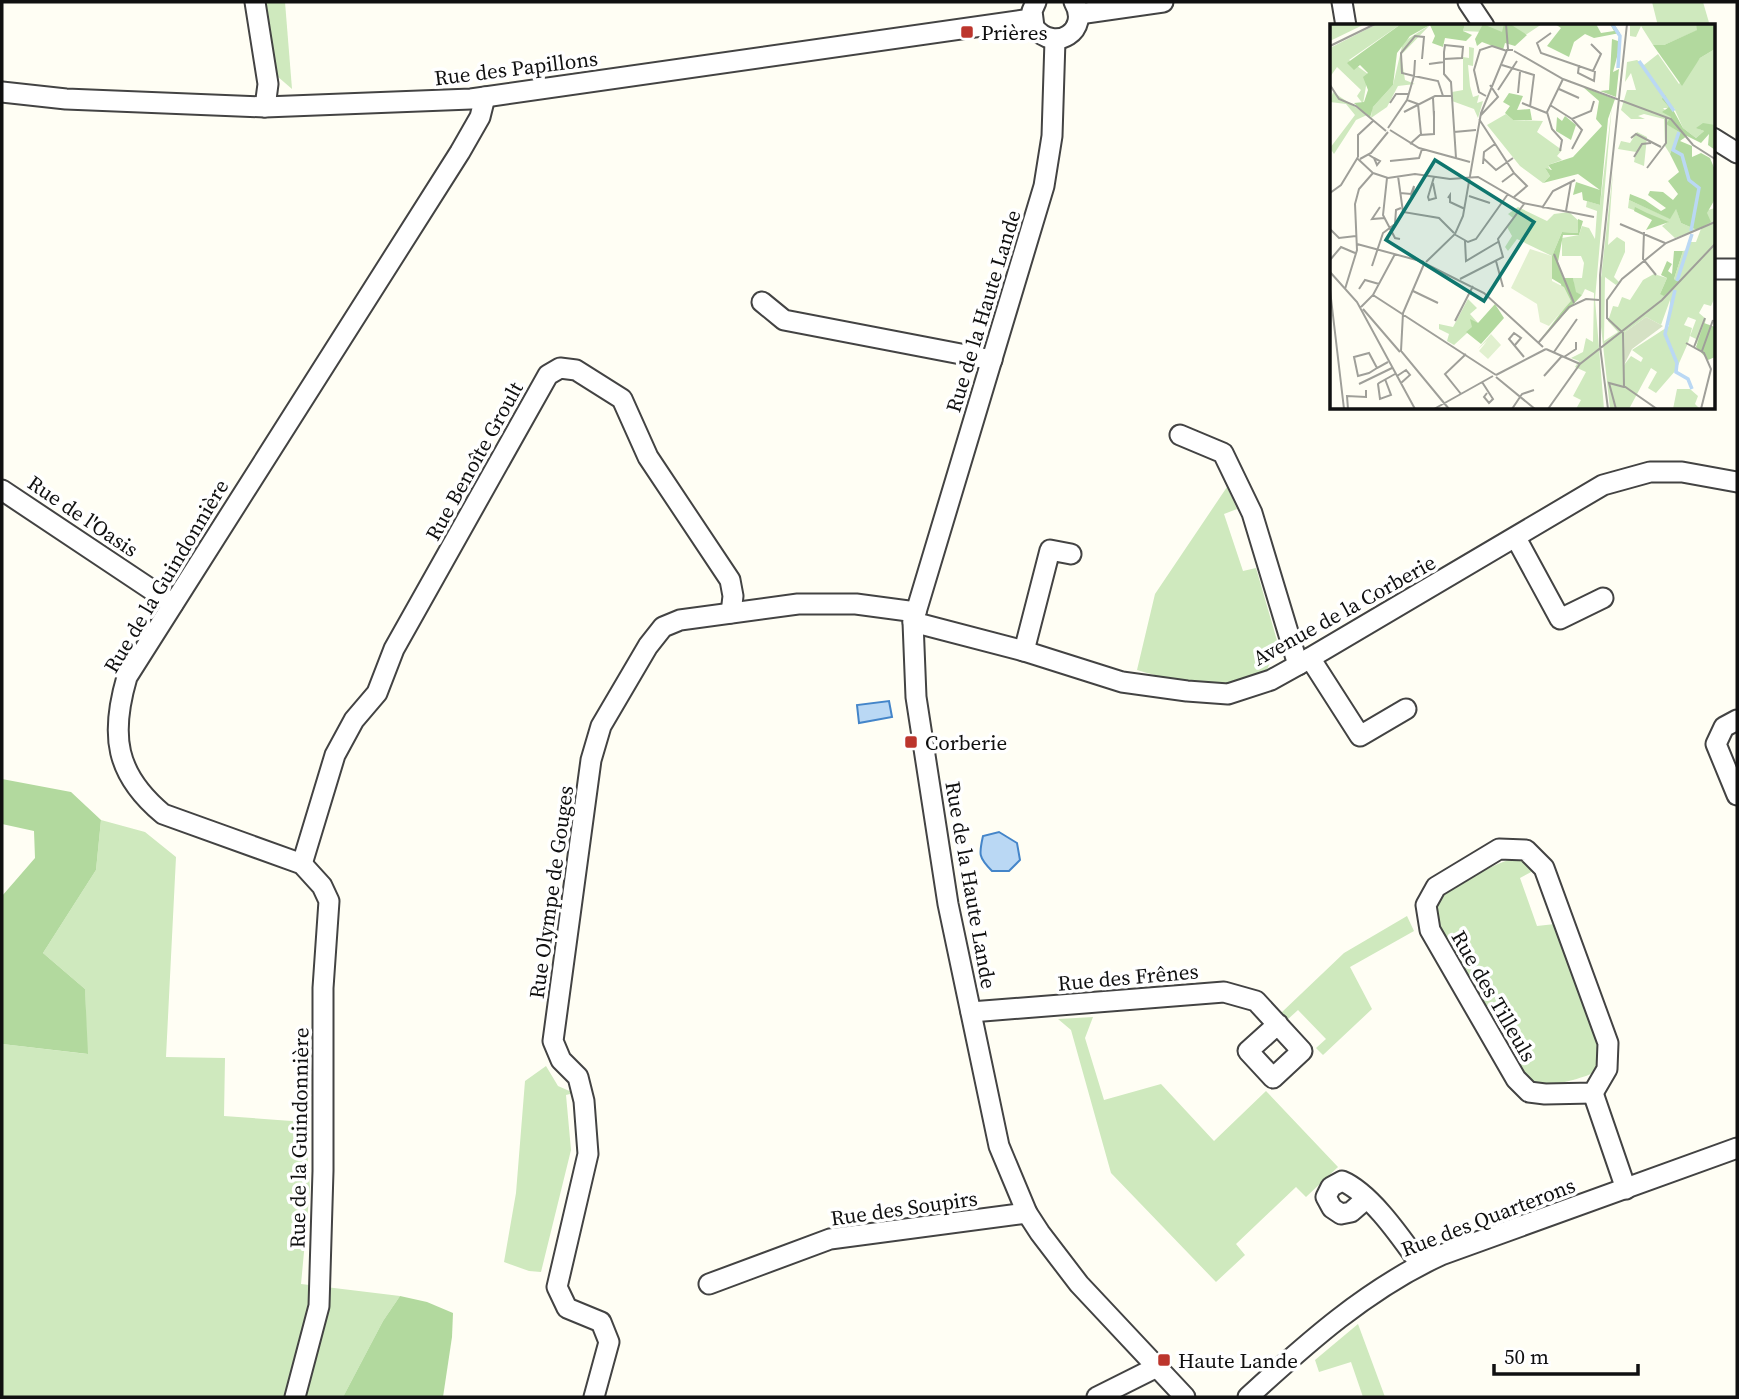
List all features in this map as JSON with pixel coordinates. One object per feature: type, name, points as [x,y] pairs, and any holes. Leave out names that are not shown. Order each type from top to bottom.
[{"type":"street","points":[[255,2],[268,84],[265,107]]},
{"type":"street","points":[[1034,10],[1039,34],[1055,40],[1065,38],[1073,32],[1078,24],[1077,8],[1163,2]]},
{"type":"street","points":[[1342,2],[1346,24]]},
{"type":"street","points":[[1468,2],[1483,24]]},
{"type":"street","name":"Rue des Papillons","points":[[2,92],[66,99],[265,107],[485,97],[1034,10]]},
{"type":"street","name":"Rue de la Haute Lande","points":[[1055,40],[1052,136],[1044,186],[915,617],[916,697],[948,904],[999,1146],[1027,1213],[1079,1284],[1185,1397]]},
{"type":"street","name":"Rue de la Guindonnière","points":[[295,1397],[319,1306],[323,1171],[323,988],[329,901],[322,886],[302,864],[163,814],[145,800],[129,778],[117,733],[118,707],[127,677],[460,152],[480,117],[485,97]]},
{"type":"street","points":[[1714,139],[1737,153]]},
{"type":"street","points":[[1714,269],[1737,269]]},
{"type":"street","points":[[762,302],[784,320],[992,360]]},
{"type":"street","name":"Rue Benoîte Groult","points":[[302,864],[335,755],[354,720],[377,693],[394,649],[548,376],[560,368],[576,370],[622,399],[648,457],[730,580],[733,596],[731,613]]},
{"type":"street","points":[[1180,435],[1223,453],[1252,513],[1304,662],[1360,736],[1406,709]]},
{"type":"street","name":"Avenue de la Corberie","points":[[915,617],[1122,682],[1228,694],[1271,680],[1304,662],[1603,485],[1650,472],[1682,472],[1737,482]]},
{"type":"street","name":"Rue de l'Oasis","points":[[2,490],[173,604]]},
{"type":"street","points":[[1516,538],[1560,619],[1603,598]]},
{"type":"street","points":[[1024,651],[1050,550],[1071,554]]},
{"type":"street","name":"Rue Olympe de Gouges","points":[[594,1397],[609,1342],[601,1322],[567,1308],[558,1287],[587,1154],[583,1101],[578,1077],[561,1060],[554,1041],[591,761],[601,726],[648,646],[663,627],[681,620],[798,604],[856,604],[915,617]]},
{"type":"street","points":[[1737,720],[1724,727],[1716,744],[1737,793]]},
{"type":"street","name":"Rue des Tilleuls","points":[[1499,849],[1526,850],[1544,868],[1608,1043],[1607,1069],[1593,1093],[1529,1092],[1516,1079],[1430,930],[1426,905],[1436,887],[1499,849]]},
{"type":"street","name":"Rue des Frênes","points":[[971,1012],[1224,992],[1256,1001],[1278,1024]]},
{"type":"street","points":[[1593,1093],[1626,1189]]},
{"type":"street","name":"Rue des Quarterons","points":[[1248,1397],[1374,1291],[1420,1264],[1737,1148]]},
{"type":"street","points":[[1366,1199],[1398,1233],[1420,1264]]},
{"type":"street","name":"Rue des Soupirs","points":[[709,1284],[830,1239],[1027,1213]]},
{"type":"street","points":[[1097,1397],[1157,1367]]},
{"type":"green space","points":[[265,2],[285,2],[292,89],[277,76]]},
{"type":"green space","points":[[1652,2],[1703,2],[1709,24],[1658,24]]},
{"type":"green space","points":[[1227,487],[1237,509],[1224,514],[1243,571],[1256,568],[1278,644],[1266,672],[1235,683],[1210,685],[1173,680],[1137,670],[1155,594]]},
{"type":"green space","points":[[2,779],[71,792],[101,820],[96,870],[43,953],[85,989],[88,1054],[2,1044],[2,896],[35,858],[34,831],[2,824]]},
{"type":"green space","points":[[101,820],[145,832],[176,857],[166,1057],[225,1058],[224,1116],[305,1122],[310,1188],[301,1284],[400,1296],[383,1321],[343,1397],[2,1397],[2,1044],[87,1054],[85,989],[43,953],[96,870]]},
{"type":"green space","points":[[1515,858],[1527,861],[1535,870],[1520,878],[1537,926],[1555,924],[1602,1055],[1599,1069],[1596,1071],[1556,1084],[1535,1083],[1524,1074],[1519,1066],[1529,1057],[1503,1014],[1491,1021],[1436,919],[1438,903],[1446,893],[1475,875]]},
{"type":"green space","points":[[1407,916],[1414,931],[1350,967],[1372,1009],[1323,1055],[1316,1048],[1326,1039],[1298,1010],[1287,1020],[1281,1013],[1344,953]]},
{"type":"green space","points":[[1093,1017],[1085,1038],[1104,1100],[1161,1084],[1214,1141],[1266,1091],[1338,1167],[1306,1197],[1296,1187],[1236,1244],[1245,1255],[1216,1282],[1111,1173],[1071,1030],[1058,1019]]},
{"type":"green space","points":[[546,1066],[558,1086],[574,1093],[566,1095],[571,1150],[541,1272],[529,1271],[504,1262],[516,1193],[525,1081]]},
{"type":"green space","points":[[400,1296],[427,1302],[453,1313],[443,1397],[343,1397],[383,1321]]},
{"type":"green space","points":[[1358,1324],[1385,1397],[1363,1397],[1351,1362],[1319,1372],[1315,1360]]},
{"type":"water","points":[[889,701],[892,717],[859,723],[857,705]]},
{"type":"water","points":[[999,832],[1017,843],[1020,860],[1009,871],[992,871],[981,855],[983,836]]},
{"type":"place","name":"Prières","points":[[967,32]]},
{"type":"place","name":"Corberie","points":[[911,742]]},
{"type":"place","name":"Haute Lande","points":[[1164,1360]]}]
